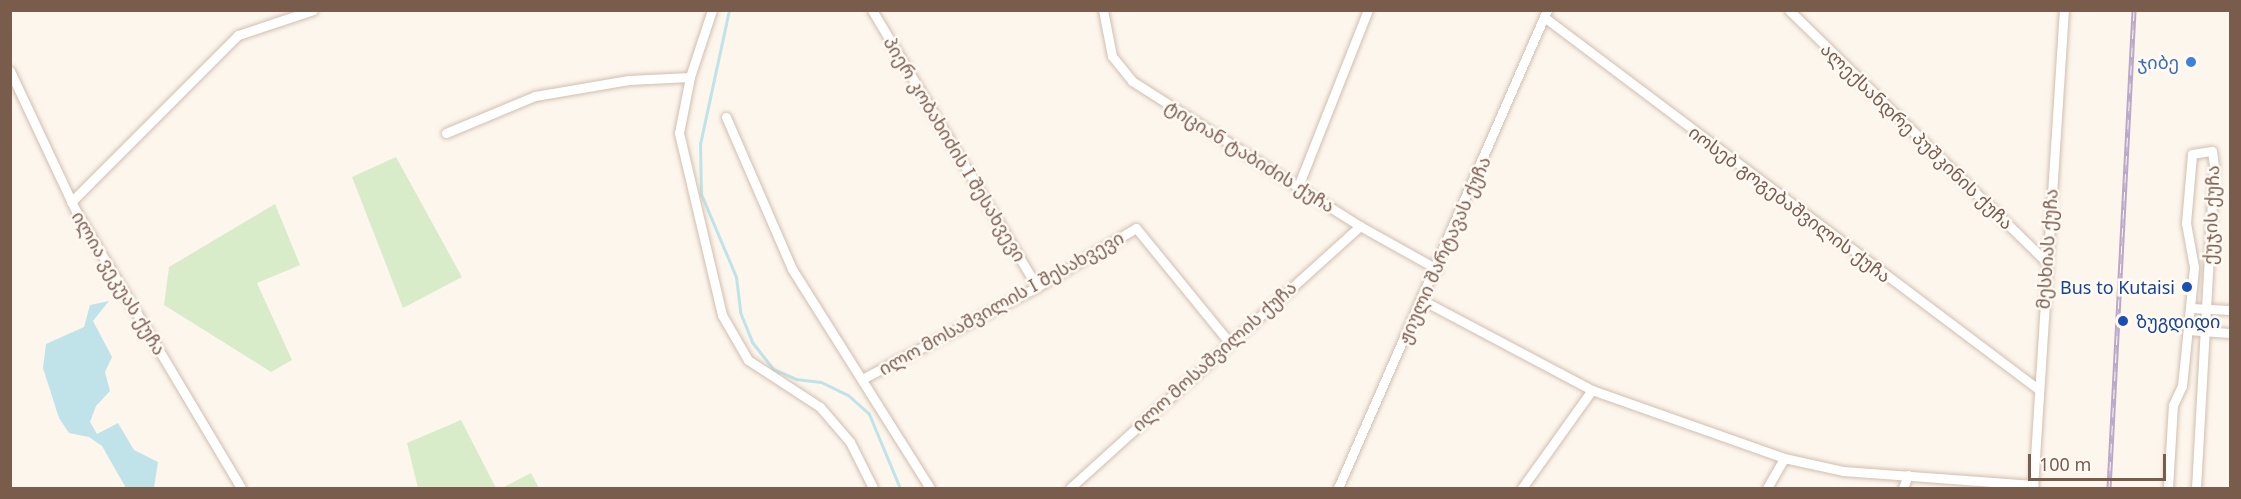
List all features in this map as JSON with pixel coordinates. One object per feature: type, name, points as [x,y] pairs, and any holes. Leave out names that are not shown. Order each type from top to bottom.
[{"type":"street","points":[[71,202],[238,35],[313,10]]},
{"type":"street","points":[[711,10],[690,77],[680,133],[722,315],[748,360],[820,407],[850,442],[873,489]]},
{"type":"street","name":"პიერ კობახიძის I შესახვევი","points":[[872,10],[1037,287]]},
{"type":"street","name":"ტიციან ტაბიძის ქუჩა","points":[[1103,10],[1112,56],[1132,81],[1299,184],[1360,226],[1437,269]]},
{"type":"street","points":[[1299,184],[1368,10]]},
{"type":"street","name":"ალექსანდრე პუშკინის ქუჩა","points":[[1789,10],[2046,262]]},
{"type":"street","name":"მესხიას ქუჩა","points":[[2033,487],[2064,10]]},
{"type":"street","name":"ჟიული შარტავას ქუჩა","points":[[1338,489],[1437,269],[1546,14]]},
{"type":"street","name":"იოსებ გოგებაშვილის ქუჩა","points":[[1546,14],[2038,389]]},
{"type":"street","name":"ილია ვეკუას ქუჩა","points":[[10,71],[71,202],[241,489]]},
{"type":"street","points":[[446,133],[535,96],[629,80],[690,77]]},
{"type":"street","points":[[726,117],[792,269],[864,378],[930,489]]},
{"type":"street","name":"ქუჯის ქუჩა","points":[[2168,489],[2174,405],[2182,386],[2194,267],[2186,223],[2192,154],[2212,151],[2214,166],[2196,489]]},
{"type":"street","name":"ილო მოსაშვილის ქუჩა","points":[[1070,489],[1228,341],[1360,226]]},
{"type":"street","name":"ილო მოსაშვილის I შესახვევი","points":[[864,378],[1037,287],[1136,228],[1228,341]]},
{"type":"street","points":[[1422,300],[1592,390],[1784,458],[1843,471],[2033,487]]},
{"type":"street","points":[[2190,308],[2230,310]]},
{"type":"street","points":[[2188,330],[2230,333]]},
{"type":"street","points":[[1522,489],[1592,390]]},
{"type":"street","points":[[1767,489],[1784,458]]},
{"type":"street","points":[[1903,489],[1908,475]]},
{"type":"green space","points":[[396,157],[462,277],[403,308],[352,177]]},
{"type":"green space","points":[[275,204],[300,265],[257,283],[292,360],[271,372],[164,305],[169,267]]},
{"type":"green space","points":[[461,420],[496,488],[418,488],[407,443]]},
{"type":"green space","points":[[531,473],[539,488],[502,488]]},
{"type":"water","points":[[109,301],[93,321],[112,357],[105,372],[110,391],[96,406],[90,422],[97,434],[118,423],[134,450],[158,462],[154,488],[126,488],[102,446],[89,437],[69,433],[59,418],[43,368],[46,344],[84,327],[90,305]]},
{"type":"waterway","points":[[729,10],[700,144],[701,194],[736,277],[740,312],[752,342],[773,369],[796,379],[821,382],[848,395],[869,414],[900,488]]},
{"type":"railway","points":[[2109,488],[2134,10]]},
{"type":"place","name":"ჯიბე","points":[[2191,62]]},
{"type":"place","name":"Bus to Kutaisi","points":[[2187,287]]},
{"type":"place","name":"ზუგდიდი","points":[[2123,321]]}]
